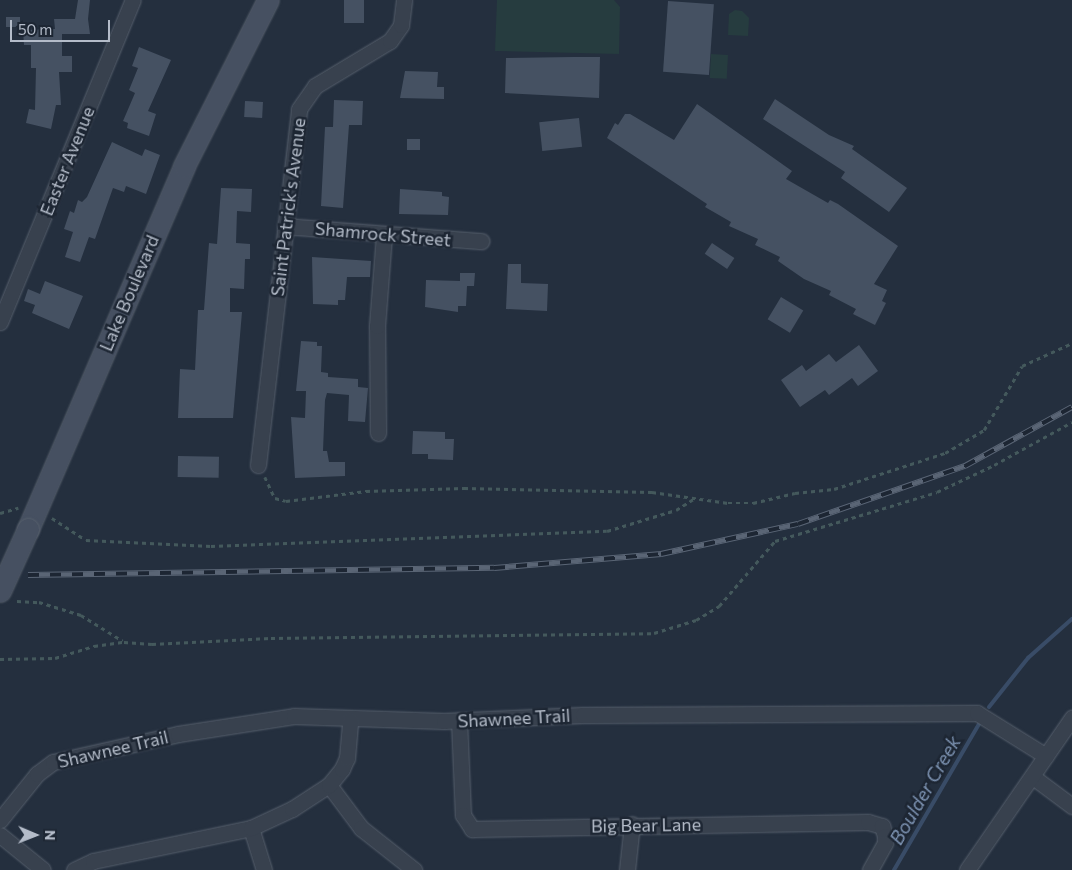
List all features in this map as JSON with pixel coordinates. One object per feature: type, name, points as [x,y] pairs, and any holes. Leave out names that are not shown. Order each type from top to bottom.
[{"type":"main road","name":"Lake Boulevard","points":[[9,596],[32,519],[184,166],[268,0]]},
{"type":"street","name":"Easter Avenue","points":[[0,322],[133,0]]},
{"type":"street","name":"Saint Patrick's Avenue","points":[[258,465],[284,226],[299,109],[304,98],[315,86],[390,40],[401,25],[404,0]]},
{"type":"street","name":"Shamrock Street","points":[[284,226],[481,241]]},
{"type":"street","points":[[378,433],[376,326],[384,234]]},
{"type":"street","name":"Shawnee Trail","points":[[0,820],[41,770],[53,762],[263,719],[302,716],[350,720],[459,720],[583,715],[977,713],[1046,756]]},
{"type":"street","points":[[968,870],[1072,718]]},
{"type":"street","points":[[74,870],[93,861],[252,828],[292,809],[328,785],[342,769],[347,758],[350,720]]},
{"type":"street","name":"Big Bear Lane","points":[[459,720],[464,815],[472,829],[632,824],[876,823],[884,830],[885,843],[870,870]]},
{"type":"street","points":[[1032,777],[1072,806]]},
{"type":"street","points":[[328,785],[361,828],[414,870]]},
{"type":"street","points":[[627,870],[632,824]]},
{"type":"street","points":[[252,828],[264,870]]},
{"type":"street","points":[[0,835],[43,870]]},
{"type":"path","points":[[258,465],[270,492],[275,498],[286,501],[366,491],[464,488],[652,492],[696,497],[728,504],[753,503],[795,493],[834,489],[945,452],[984,430],[1022,366],[1072,343]]},
{"type":"path","points":[[0,659],[55,658],[94,646],[124,642],[152,644],[271,638],[654,633],[696,620],[719,606],[775,541],[937,492],[994,465],[1072,422]]},
{"type":"path","points":[[32,519],[86,540],[211,546],[607,530],[676,510],[696,497]]},
{"type":"path","points":[[9,596],[39,602],[81,615],[124,642]]},
{"type":"green space","points":[[497,0],[614,0],[620,7],[619,54],[495,51]]},
{"type":"green space","points":[[735,10],[742,11],[749,18],[748,36],[728,35],[729,14]]},
{"type":"green space","points":[[711,54],[728,55],[727,79],[710,78]]},
{"type":"building","points":[[78,0],[90,0],[88,19],[90,34],[62,34],[62,56],[72,56],[72,72],[59,72],[61,105],[56,105],[51,129],[26,123],[29,109],[35,110],[36,68],[31,68],[31,45],[24,45],[23,30],[55,29],[54,19],[75,19]]},
{"type":"building","points":[[344,0],[364,0],[364,23],[344,23]]},
{"type":"building","points":[[668,1],[714,4],[709,75],[663,72]]},
{"type":"building","points":[[6,17],[20,17],[20,27],[6,27]]},
{"type":"building","points":[[139,47],[171,60],[148,111],[156,114],[149,136],[127,128],[128,123],[123,121],[135,93],[129,90],[138,68],[132,66]]},
{"type":"building","points":[[600,57],[599,98],[505,93],[506,58]]},
{"type":"building","points":[[405,71],[438,72],[437,87],[444,87],[444,99],[400,98]]},
{"type":"building","points":[[775,99],[829,135],[854,146],[852,149],[907,188],[889,212],[841,178],[845,172],[763,119]]},
{"type":"building","points":[[334,100],[363,101],[362,125],[349,125],[343,208],[321,206],[325,127],[333,127]]},
{"type":"building","points":[[245,101],[263,102],[262,118],[244,117]]},
{"type":"building","points":[[697,104],[792,171],[786,179],[828,203],[830,200],[838,204],[898,246],[874,284],[887,290],[882,301],[886,303],[875,325],[853,314],[856,309],[829,295],[831,291],[804,279],[778,261],[780,257],[755,245],[758,239],[729,226],[731,222],[705,207],[707,204],[607,138],[615,123],[618,125],[625,114],[630,114],[674,140]]},
{"type":"building","points":[[579,118],[582,147],[542,151],[539,122]]},
{"type":"building","points":[[407,139],[420,139],[420,150],[407,150]]},
{"type":"building","points":[[112,142],[142,156],[145,149],[160,155],[146,194],[126,186],[124,192],[113,188],[95,239],[89,237],[80,262],[65,257],[73,232],[64,229],[70,211],[74,213],[78,200],[82,202],[87,197]]},
{"type":"building","points":[[221,188],[252,189],[251,212],[237,211],[236,243],[250,244],[250,259],[245,259],[244,289],[230,288],[230,312],[242,312],[233,418],[178,418],[180,369],[195,370],[198,310],[204,310],[209,243],[217,244]]},
{"type":"building","points":[[400,189],[442,192],[442,196],[449,197],[448,215],[399,214]]},
{"type":"building","points":[[712,243],[734,258],[727,269],[705,254]]},
{"type":"building","points":[[312,257],[371,261],[370,277],[347,277],[345,300],[338,300],[338,305],[313,304]]},
{"type":"building","points":[[508,264],[521,264],[521,283],[548,284],[547,311],[506,309]]},
{"type":"building","points":[[460,273],[475,273],[474,286],[467,286],[466,306],[458,306],[458,312],[425,307],[426,280],[460,281]]},
{"type":"building","points":[[45,281],[83,296],[69,329],[32,313],[35,305],[24,301],[28,289],[40,294]]},
{"type":"building","points":[[781,297],[803,310],[790,333],[768,319]]},
{"type":"building","points":[[301,341],[317,342],[317,346],[322,346],[321,372],[328,373],[328,377],[358,379],[358,387],[368,388],[365,422],[348,421],[349,395],[327,393],[325,400],[323,451],[327,451],[329,462],[345,462],[345,476],[295,478],[291,417],[305,418],[306,391],[296,391]]},
{"type":"building","points":[[859,345],[878,371],[858,386],[852,378],[829,395],[825,390],[800,407],[781,380],[802,365],[806,371],[829,354],[836,362]]},
{"type":"building","points":[[413,431],[445,432],[445,439],[454,439],[453,460],[428,459],[428,454],[412,454]]},
{"type":"building","points":[[178,456],[219,457],[219,478],[178,477]]},
{"type":"waterway","name":"Boulder Creek","points":[[989,707],[1028,658],[1072,619]]},
{"type":"waterway","name":"Boulder Creek","points":[[894,870],[979,724]]},
{"type":"railway","points":[[28,575],[494,568],[661,554],[798,524],[965,466],[1072,407]]}]
